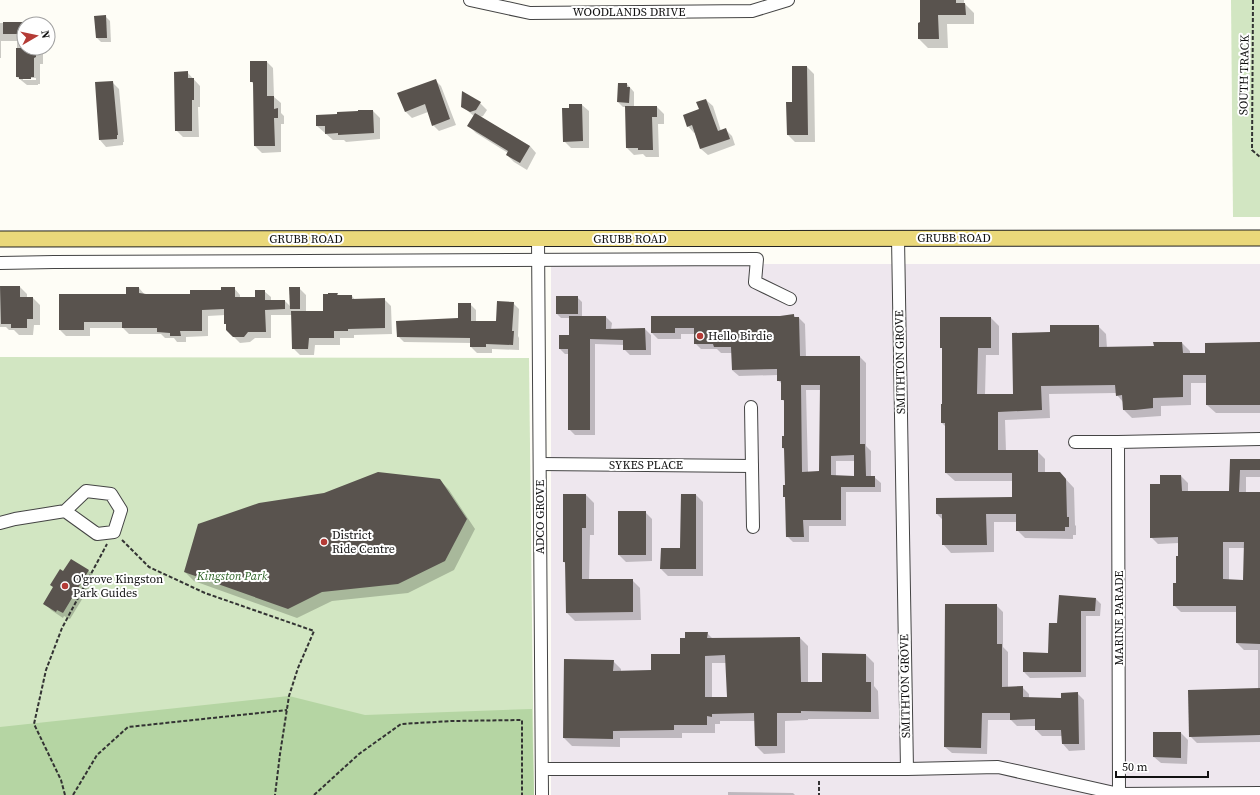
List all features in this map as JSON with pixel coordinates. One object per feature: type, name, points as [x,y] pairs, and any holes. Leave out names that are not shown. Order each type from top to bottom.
[{"type":"main road","name":"GRUBB ROAD","points":[[0,239],[1260,238]]},
{"type":"street","name":"WOODLANDS DRIVE","points":[[470,0],[530,13],[752,11],[788,0]]},
{"type":"street","name":"SMITHTON GROVE","points":[[898,238],[906,770]]},
{"type":"street","name":"ADCO GROVE","points":[[538,239],[542,795]]},
{"type":"street","name":"GRUBB ROAD","points":[[0,263],[757,259],[755,282],[790,299]]},
{"type":"street","points":[[751,407],[753,527]]},
{"type":"street","points":[[1075,442],[1260,439]]},
{"type":"street","name":"MARINE PARADE","points":[[1118,442],[1119,794]]},
{"type":"street","name":"SYKES PLACE","points":[[540,464],[752,466]]},
{"type":"street","points":[[0,523],[65,511],[86,491],[111,494],[121,510],[114,532],[97,534],[65,511]]},
{"type":"street","points":[[542,769],[906,770],[998,767],[1119,794],[1260,793]]},
{"type":"path","name":"SOUTH TRACK","points":[[1254,0],[1252,150],[1260,156]]},
{"type":"path","points":[[65,795],[61,780],[34,724],[46,670],[62,628],[114,532],[149,567],[205,593],[314,631],[298,668],[290,696],[275,795]]},
{"type":"path","points":[[74,795],[97,755],[128,728],[287,710]]},
{"type":"path","points":[[314,795],[358,754],[401,724],[452,721],[522,720],[522,795]]},
{"type":"shaded area","points":[[551,264],[1260,264],[1260,795],[551,795]]},
{"type":"green space","points":[[1231,0],[1260,0],[1260,217],[1233,217]]},
{"type":"green space","name":"Kingston Park","points":[[0,357],[529,358],[534,795],[0,795]]},
{"type":"green space","points":[[289,696],[365,715],[532,709],[534,795],[0,795],[0,727]]},
{"type":"building","points":[[920,0],[956,0],[956,3],[965,3],[966,15],[938,15],[939,39],[918,39]]},
{"type":"building","points":[[106,15],[107,38],[96,38],[94,16]]},
{"type":"building","points":[[3,22],[16,22],[16,34],[3,34]]},
{"type":"building","points":[[16,56],[36,56],[34,58],[34,77],[31,77],[31,79],[19,79],[19,77],[16,77]]},
{"type":"building","points":[[250,61],[267,61],[267,96],[274,96],[274,109],[278,108],[278,118],[274,118],[275,146],[254,146],[253,82],[250,82]]},
{"type":"building","points":[[792,66],[807,66],[808,135],[787,135],[786,102],[792,102]]},
{"type":"building","points":[[188,71],[188,78],[194,78],[192,131],[175,131],[174,72]]},
{"type":"building","points":[[436,79],[450,119],[432,126],[425,104],[405,112],[397,93]]},
{"type":"building","points":[[113,81],[118,135],[117,139],[99,140],[95,82]]},
{"type":"building","points":[[618,83],[627,83],[627,87],[630,87],[629,103],[617,102]]},
{"type":"building","points":[[462,91],[481,102],[476,110],[470,112],[461,107]]},
{"type":"building","points":[[706,99],[718,131],[726,128],[730,139],[700,149],[692,125],[687,127],[683,115],[699,109],[696,102]]},
{"type":"building","points":[[569,104],[582,104],[583,141],[563,142],[562,108],[569,108]]},
{"type":"building","points":[[625,106],[657,106],[657,117],[652,117],[653,150],[626,148]]},
{"type":"building","points":[[373,110],[374,133],[338,135],[338,133],[325,134],[325,126],[316,126],[316,115],[337,114],[337,112]]},
{"type":"building","points":[[475,113],[530,146],[520,163],[506,155],[508,151],[467,126]]},
{"type":"building","points":[[0,286],[20,286],[20,297],[33,297],[33,319],[27,319],[27,328],[11,328],[11,324],[1,324]]},
{"type":"building","points":[[126,287],[139,287],[139,293],[146,294],[190,294],[190,290],[221,290],[221,287],[235,287],[235,297],[255,297],[255,290],[265,290],[265,300],[285,300],[285,309],[265,310],[266,332],[248,332],[244,337],[233,337],[226,330],[226,324],[224,324],[224,309],[202,310],[202,331],[180,331],[181,336],[170,336],[170,333],[157,332],[157,328],[122,328],[122,322],[84,322],[84,330],[59,330],[59,294],[126,294]]},
{"type":"building","points":[[289,287],[300,287],[300,309],[290,309]]},
{"type":"building","points":[[338,293],[337,295],[352,295],[352,299],[385,298],[385,328],[334,331],[334,338],[309,338],[308,349],[292,349],[291,311],[323,311],[323,294]]},
{"type":"building","points":[[556,296],[578,296],[578,314],[556,314]]},
{"type":"building","points":[[497,301],[514,302],[512,331],[514,331],[513,345],[486,344],[486,347],[470,347],[470,338],[397,337],[396,321],[458,318],[458,303],[471,303],[471,321],[496,321]]},
{"type":"building","points":[[794,314],[794,317],[799,317],[800,356],[860,356],[860,444],[865,444],[866,476],[875,476],[875,487],[841,487],[841,520],[803,520],[804,537],[786,537],[785,497],[783,497],[783,485],[785,485],[784,448],[782,448],[782,436],[784,436],[784,400],[781,400],[781,381],[777,381],[777,369],[732,370],[731,347],[714,347],[713,344],[694,344],[694,328],[675,328],[675,333],[651,333],[651,316],[780,316]],"holes":[[[801,385],[820,385],[819,471],[802,472]],[[854,455],[854,476],[831,475],[831,456]]]},
{"type":"building","points":[[569,316],[606,316],[606,329],[645,328],[646,350],[623,350],[623,340],[590,339],[590,430],[568,430],[568,349],[559,349],[559,335],[569,335]]},
{"type":"building","points":[[940,317],[991,317],[991,348],[978,348],[977,394],[1013,394],[1012,333],[1050,332],[1050,325],[1099,325],[1099,347],[1154,346],[1153,342],[1182,342],[1183,353],[1205,353],[1205,343],[1260,342],[1260,405],[1206,405],[1206,375],[1183,375],[1183,397],[1153,398],[1153,408],[1135,410],[1123,410],[1122,395],[1116,396],[1115,385],[1041,386],[1042,410],[998,412],[998,450],[1038,450],[1038,472],[1060,472],[1066,479],[1067,517],[1069,517],[1069,527],[1065,527],[1065,531],[1016,531],[1016,514],[986,514],[987,545],[942,545],[942,514],[936,514],[936,498],[1012,497],[1012,473],[945,473],[945,423],[941,423],[942,348],[940,348]]},
{"type":"building","points":[[1230,459],[1260,459],[1260,470],[1240,470],[1239,492],[1260,492],[1260,644],[1236,643],[1236,606],[1173,606],[1173,583],[1176,583],[1178,537],[1150,538],[1150,484],[1160,484],[1160,475],[1181,475],[1182,491],[1229,491]],"holes":[[[1223,542],[1244,542],[1243,580],[1223,579]]]},
{"type":"building","name":"District Ride Centre","points":[[378,472],[440,479],[467,519],[445,561],[398,584],[322,592],[288,609],[184,572],[198,524],[259,503],[324,493]]},
{"type":"building","points":[[563,494],[586,494],[586,528],[582,528],[582,579],[633,579],[633,612],[566,613],[565,562],[563,562]]},
{"type":"building","points":[[681,494],[696,494],[696,569],[660,569],[661,548],[680,548]]},
{"type":"building","points":[[618,511],[646,511],[646,555],[618,555]]},
{"type":"building","name":"O'grove Kingston Park Guides","points":[[71,559],[89,570],[63,613],[57,610],[56,612],[43,604],[53,587],[50,585],[60,569],[63,571]]},
{"type":"building","points":[[1059,595],[1096,598],[1095,611],[1081,611],[1081,672],[1023,672],[1023,652],[1048,653],[1049,623],[1057,623]]},
{"type":"building","points":[[945,604],[997,604],[997,644],[1002,644],[1002,687],[1023,686],[1023,697],[1061,698],[1061,693],[1078,692],[1079,744],[1062,744],[1061,730],[1035,730],[1035,719],[1010,720],[1010,713],[982,713],[981,748],[944,747]]},
{"type":"building","points":[[685,632],[708,632],[707,638],[800,637],[801,682],[822,682],[822,653],[866,654],[866,682],[871,682],[871,712],[801,711],[801,713],[777,713],[777,746],[755,746],[754,713],[712,714],[712,717],[707,716],[707,725],[674,725],[674,730],[613,731],[613,739],[563,738],[564,659],[614,660],[613,671],[651,670],[651,654],[680,654],[680,638],[685,638]],"holes":[[[725,655],[727,697],[705,697],[705,656]]]},
{"type":"building","points":[[1260,688],[1260,735],[1189,737],[1188,690]]},
{"type":"building","points":[[1153,732],[1181,732],[1181,758],[1153,757]]},
{"type":"place","name":"Hello Birdie","points":[[700,336]]},
{"type":"place","name":"District Ride Centre","points":[[324,542]]},
{"type":"place","name":"O'grove Kingston Park Guides","points":[[65,586]]}]
